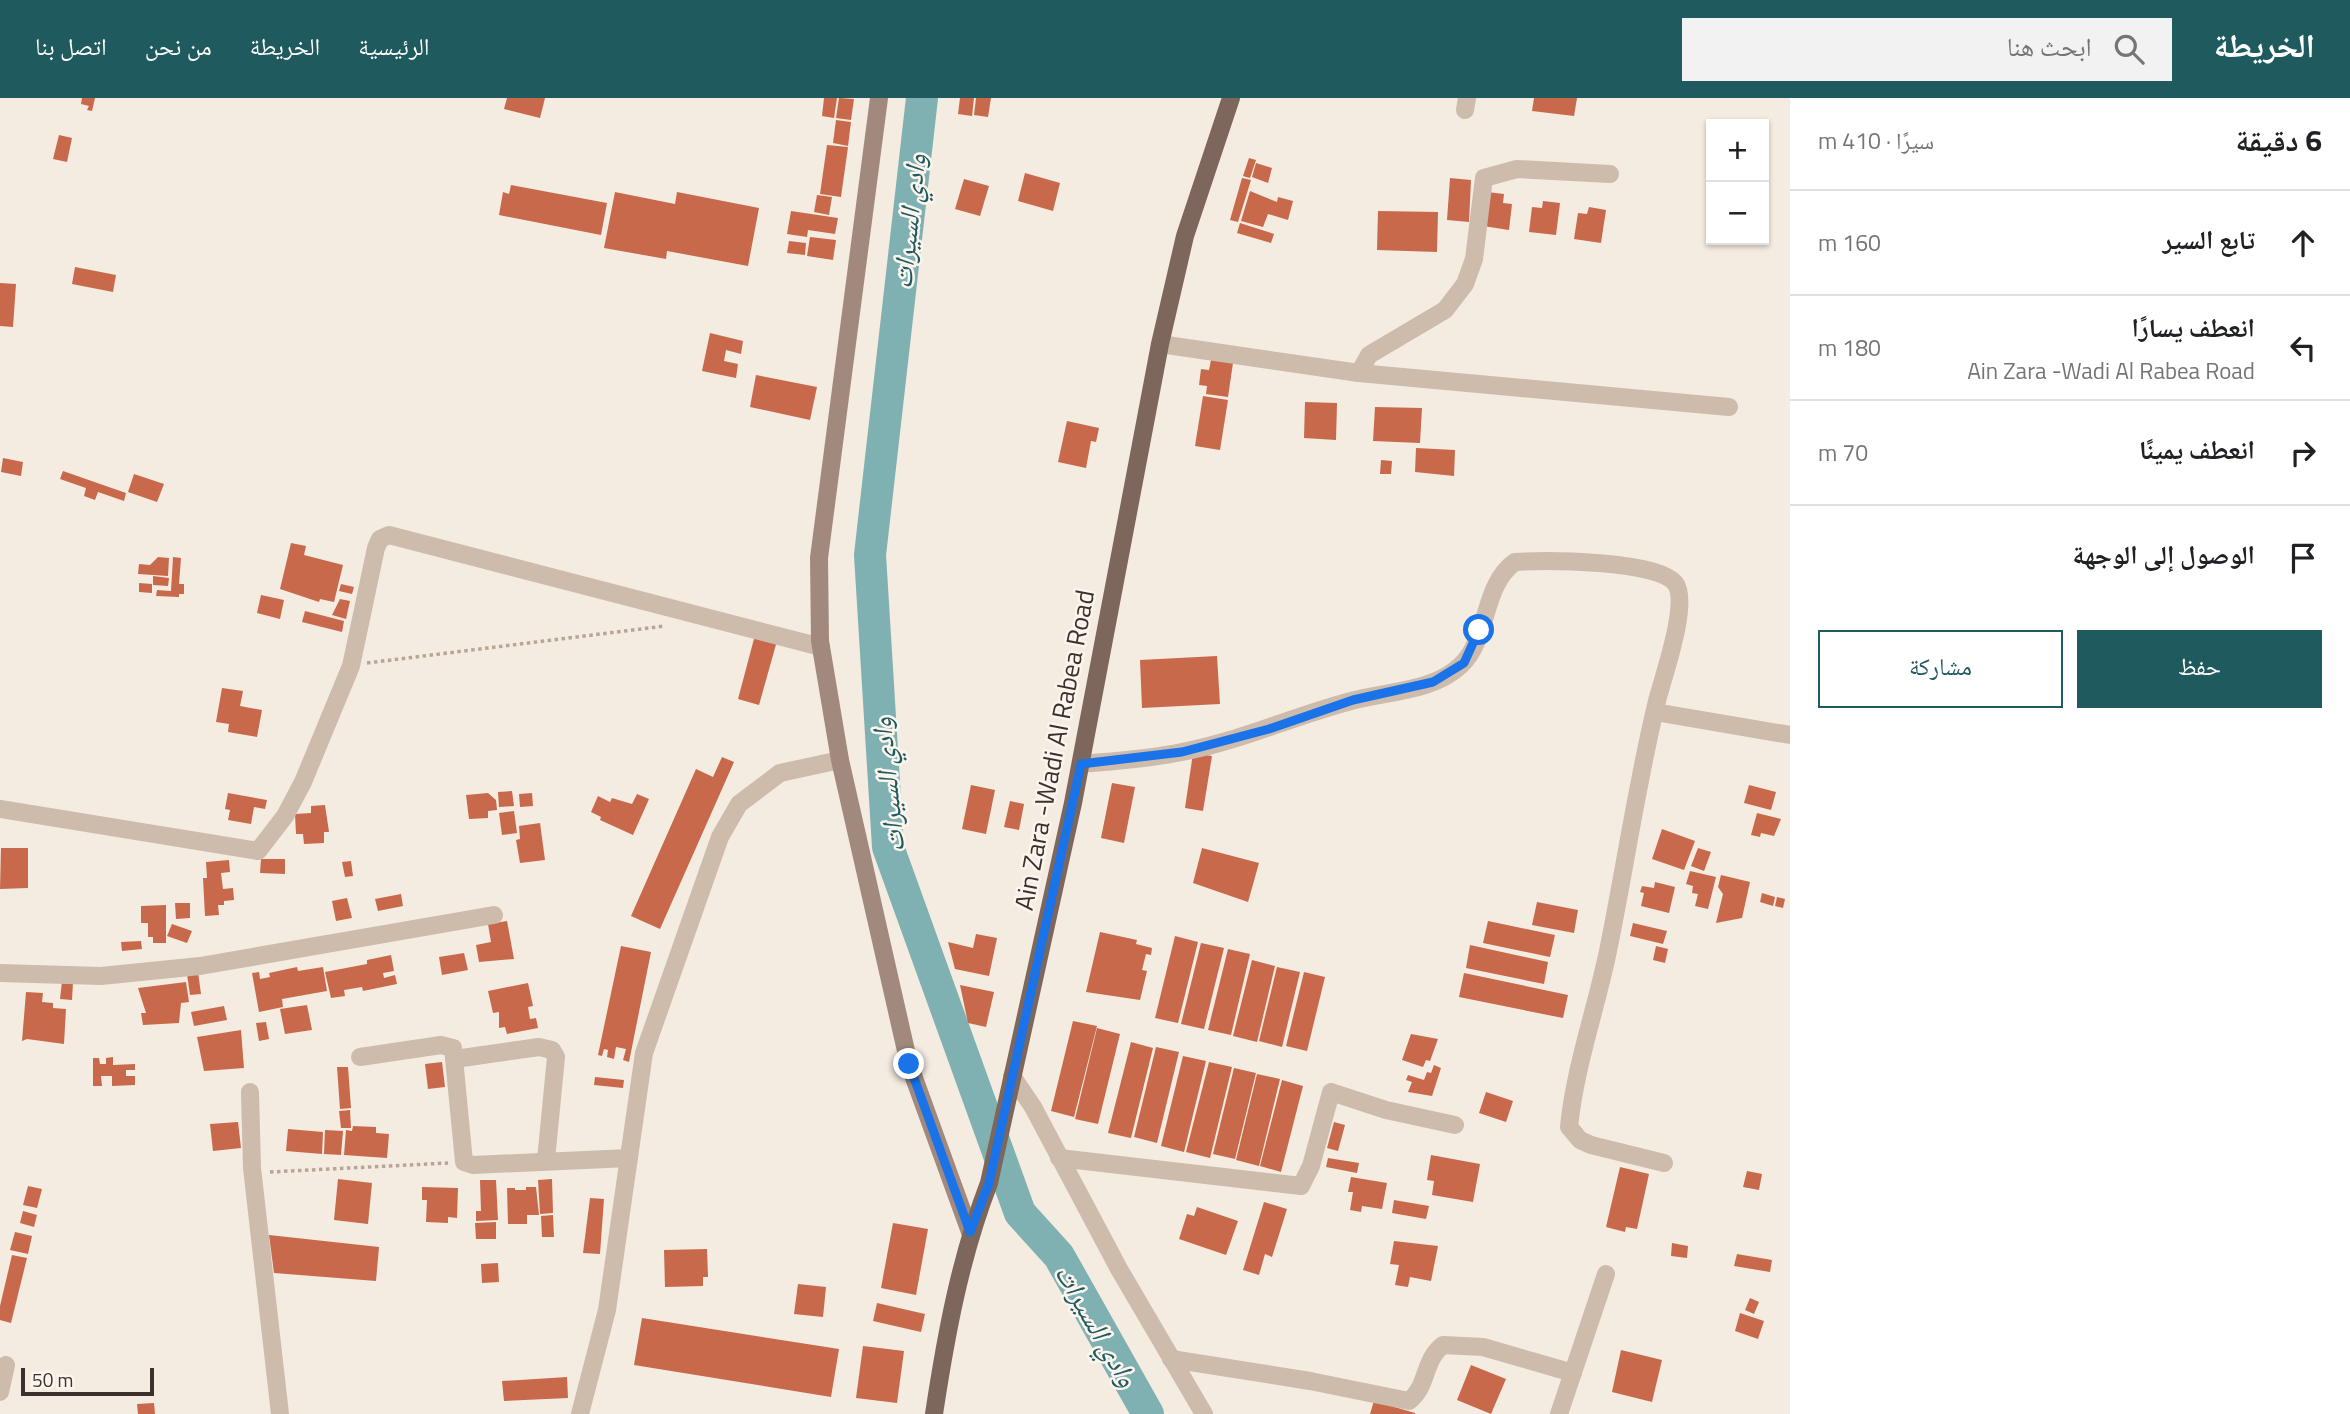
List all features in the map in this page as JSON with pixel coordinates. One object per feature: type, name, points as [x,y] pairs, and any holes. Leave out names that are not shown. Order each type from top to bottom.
[{"type":"main road","points":[[879,98],[819,558],[821,647],[839,760],[909,1064],[970,1232]]},
{"type":"main road","name":"Ain Zara -Wadi Al Rabea Road","points":[[934,1414],[949,1317],[970,1232],[989,1183],[1081,764],[1160,344],[1185,236],[1231,98]]},
{"type":"street","points":[[1359,373],[1369,355],[1445,310],[1465,284],[1474,259],[1484,178],[1517,169],[1610,174]]},
{"type":"street","points":[[1160,344],[1359,373],[1729,407]]},
{"type":"street","points":[[0,808],[258,850],[285,816],[303,782],[351,666],[376,548],[380,539],[388,535],[821,647]]},
{"type":"street","points":[[1081,764],[1182,752],[1269,729],[1353,700],[1433,682],[1464,663],[1499,582],[1515,562],[1597,563],[1655,571],[1676,584],[1681,606],[1654,712],[1608,953],[1569,1126],[1580,1140],[1591,1145],[1664,1164]]},
{"type":"street","points":[[1654,712],[1790,735]]},
{"type":"street","points":[[580,1414],[607,1310],[644,1053],[720,838],[739,804],[780,773],[839,760]]},
{"type":"street","points":[[0,973],[101,976],[200,966],[494,915]]},
{"type":"street","points":[[359,1057],[441,1045],[453,1048],[464,1162],[472,1166],[546,1160],[629,1158]]},
{"type":"street","points":[[455,1059],[539,1047],[552,1050],[556,1057],[546,1160]]},
{"type":"street","points":[[1012,1076],[1033,1107],[1059,1158],[1204,1414]]},
{"type":"street","points":[[250,1092],[253,1173],[280,1414]]},
{"type":"street","points":[[1059,1158],[1301,1186],[1311,1166],[1331,1092],[1386,1110],[1455,1125]]},
{"type":"street","points":[[1559,1414],[1606,1274]]},
{"type":"street","points":[[1171,1359],[1310,1381],[1409,1401],[1418,1395],[1432,1353],[1443,1345],[1483,1348],[1573,1373]]},
{"type":"street","points":[[0,1392],[6,1365]]},
{"type":"path","points":[[351,666],[670,625]]},
{"type":"path","points":[[253,1173],[464,1162]]},
{"type":"building","points":[[82,98],[95,98],[92,111],[87,110],[89,106],[81,104]]},
{"type":"building","points":[[507,98],[545,98],[540,118],[504,109]]},
{"type":"building","points":[[824,98],[837,98],[834,118],[822,116]]},
{"type":"building","points":[[839,98],[854,99],[851,120],[836,118]]},
{"type":"building","points":[[960,98],[974,98],[972,116],[958,114]]},
{"type":"building","points":[[976,98],[991,98],[988,117],[974,115]]},
{"type":"building","points":[[1534,98],[1577,98],[1574,116],[1532,111]]},
{"type":"building","points":[[836,120],[851,122],[848,146],[833,143]]},
{"type":"building","points":[[59,135],[72,138],[67,162],[53,159]]},
{"type":"building","points":[[827,145],[848,147],[841,197],[820,194]]},
{"type":"building","points":[[1249,158],[1256,160],[1250,178],[1243,176]]},
{"type":"building","points":[[1256,163],[1272,168],[1268,183],[1252,177]]},
{"type":"building","points":[[1025,173],[1060,183],[1053,211],[1018,201]]},
{"type":"building","points":[[1242,178],[1251,180],[1238,222],[1230,220]]},
{"type":"building","points":[[1450,178],[1471,180],[1469,222],[1447,220]]},
{"type":"building","points":[[964,179],[989,186],[980,216],[955,209]]},
{"type":"building","points":[[511,185],[607,203],[601,235],[499,215],[503,192],[509,194]]},
{"type":"building","points":[[1250,191],[1277,202],[1278,197],[1293,201],[1288,220],[1268,214],[1263,227],[1241,221]]},
{"type":"building","points":[[615,192],[675,204],[677,192],[759,208],[748,266],[667,251],[666,259],[604,248]]},
{"type":"building","points":[[1487,192],[1504,194],[1503,203],[1512,204],[1509,230],[1483,226]]},
{"type":"building","points":[[817,195],[832,197],[829,215],[814,212]]},
{"type":"building","points":[[1543,201],[1560,203],[1556,235],[1529,232],[1532,207],[1542,208]]},
{"type":"building","points":[[1589,207],[1606,210],[1601,243],[1574,239],[1578,213],[1587,214]]},
{"type":"building","points":[[791,211],[838,218],[835,234],[808,230],[807,237],[787,234]]},
{"type":"building","points":[[1378,211],[1438,212],[1437,252],[1377,250]]},
{"type":"building","points":[[1240,223],[1274,234],[1271,243],[1237,233]]},
{"type":"building","points":[[810,237],[836,240],[833,260],[807,256]]},
{"type":"building","points":[[789,241],[806,243],[805,255],[787,253]]},
{"type":"building","points":[[75,267],[116,275],[113,292],[72,284]]},
{"type":"building","points":[[0,283],[16,284],[13,327],[0,326]]},
{"type":"building","points":[[710,333],[743,341],[741,354],[726,350],[724,361],[738,364],[736,378],[702,371]]},
{"type":"building","points":[[1211,360],[1233,363],[1228,397],[1206,394],[1207,386],[1199,385],[1201,369],[1209,370]]},
{"type":"building","points":[[756,375],[817,387],[810,420],[750,407]]},
{"type":"building","points":[[1203,396],[1228,400],[1220,450],[1195,446]]},
{"type":"building","points":[[1305,402],[1337,403],[1336,440],[1304,438]]},
{"type":"building","points":[[1375,407],[1422,408],[1420,443],[1373,441]]},
{"type":"building","points":[[1067,421],[1099,428],[1096,442],[1091,441],[1086,468],[1058,462]]},
{"type":"building","points":[[1416,448],[1455,450],[1454,476],[1415,472]]},
{"type":"building","points":[[3,458],[23,462],[21,476],[1,472]]},
{"type":"building","points":[[1381,460],[1392,461],[1391,474],[1380,474]]},
{"type":"building","points":[[63,471],[126,493],[124,501],[98,492],[95,500],[84,496],[86,488],[60,479]]},
{"type":"building","points":[[134,474],[164,484],[157,502],[128,492]]},
{"type":"building","points":[[291,543],[306,546],[304,555],[343,565],[334,602],[320,599],[319,602],[280,589]]},
{"type":"building","points":[[158,557],[169,558],[168,576],[138,574],[139,564],[150,565]]},
{"type":"building","points":[[173,557],[181,558],[179,584],[184,584],[184,594],[179,594],[179,597],[156,596],[157,590],[171,591]]},
{"type":"building","points":[[153,576],[169,578],[168,586],[153,585]]},
{"type":"building","points":[[139,583],[152,584],[152,593],[139,592]]},
{"type":"building","points":[[341,584],[354,587],[352,594],[339,591]]},
{"type":"building","points":[[261,595],[284,600],[280,619],[257,613]]},
{"type":"building","points":[[340,599],[350,601],[346,619],[332,615]]},
{"type":"building","points":[[305,611],[344,621],[342,632],[302,622]]},
{"type":"building","points":[[755,635],[777,641],[759,705],[738,699]]},
{"type":"building","points":[[1217,656],[1220,704],[1142,708],[1140,660]]},
{"type":"building","points":[[222,688],[243,691],[240,706],[262,710],[257,737],[228,732],[229,724],[216,722]]},
{"type":"building","points":[[1193,753],[1212,756],[1203,811],[1185,808]]},
{"type":"building","points":[[722,757],[734,762],[660,929],[631,916],[696,769],[713,777]]},
{"type":"building","points":[[1112,783],[1135,787],[1124,843],[1101,838]]},
{"type":"building","points":[[971,785],[995,790],[986,834],[962,829]]},
{"type":"building","points":[[1749,785],[1776,792],[1771,810],[1744,803]]},
{"type":"building","points":[[512,791],[514,806],[499,807],[498,792]]},
{"type":"building","points":[[228,793],[267,800],[265,809],[254,807],[251,824],[228,820],[230,810],[225,809]]},
{"type":"building","points":[[488,793],[496,800],[497,810],[488,811],[488,818],[469,819],[466,795]]},
{"type":"building","points":[[532,793],[533,806],[520,807],[519,794]]},
{"type":"building","points":[[637,794],[649,799],[633,835],[600,820],[601,817],[591,812],[598,796],[610,802],[612,798],[632,804]]},
{"type":"building","points":[[1010,801],[1024,804],[1019,830],[1004,827]]},
{"type":"building","points":[[325,805],[329,832],[324,832],[324,843],[304,844],[303,834],[296,834],[295,814],[311,813],[311,806]]},
{"type":"building","points":[[514,811],[517,833],[502,835],[499,813]]},
{"type":"building","points":[[1757,813],[1781,819],[1774,836],[1761,833],[1760,837],[1751,835]]},
{"type":"building","points":[[540,823],[545,860],[520,863],[516,840],[520,839],[519,826]]},
{"type":"building","points":[[1662,829],[1695,841],[1684,870],[1652,859]]},
{"type":"building","points":[[1,848],[28,848],[28,888],[0,889]]},
{"type":"building","points":[[1202,848],[1259,863],[1248,902],[1193,883]]},
{"type":"building","points":[[1698,848],[1711,852],[1704,871],[1691,866]]},
{"type":"building","points":[[261,859],[285,859],[285,874],[260,873]]},
{"type":"building","points":[[229,860],[230,872],[221,873],[223,889],[233,888],[234,900],[218,905],[219,915],[205,916],[203,878],[207,878],[206,862]]},
{"type":"building","points":[[351,861],[353,876],[345,877],[342,862]]},
{"type":"building","points":[[1690,871],[1716,877],[1708,909],[1695,906],[1698,894],[1692,893],[1693,886],[1686,884]]},
{"type":"building","points":[[1721,875],[1750,882],[1742,918],[1716,923],[1723,894],[1718,887]]},
{"type":"building","points":[[1655,882],[1675,887],[1669,913],[1641,906],[1644,893],[1640,892],[1642,886],[1654,888]]},
{"type":"building","points":[[1762,893],[1775,897],[1773,906],[1760,902]]},
{"type":"building","points":[[401,894],[403,906],[378,911],[375,899]]},
{"type":"building","points":[[1777,897],[1785,899],[1783,908],[1775,906]]},
{"type":"building","points":[[347,898],[352,918],[336,921],[332,901]]},
{"type":"building","points":[[1537,902],[1578,910],[1574,933],[1532,925]]},
{"type":"building","points":[[175,903],[190,903],[190,918],[176,919]]},
{"type":"building","points":[[166,905],[166,943],[153,943],[153,937],[148,937],[148,923],[141,923],[141,906]]},
{"type":"building","points":[[507,921],[514,959],[479,962],[476,945],[491,942],[488,924]]},
{"type":"building","points":[[1488,921],[1555,935],[1550,957],[1483,943]]},
{"type":"building","points":[[1633,923],[1667,931],[1663,944],[1630,936]]},
{"type":"building","points":[[172,924],[192,931],[187,943],[167,936]]},
{"type":"building","points":[[1100,932],[1137,940],[1136,944],[1152,948],[1151,955],[1146,954],[1142,970],[1147,971],[1140,1000],[1086,992]]},
{"type":"building","points":[[976,934],[997,938],[989,976],[955,969],[948,942],[973,948]]},
{"type":"building","points":[[1175,936],[1198,942],[1178,1023],[1155,1018]]},
{"type":"building","points":[[141,941],[142,949],[122,951],[121,942]]},
{"type":"building","points":[[1201,943],[1224,948],[1204,1029],[1181,1024]]},
{"type":"building","points":[[1470,945],[1548,962],[1544,984],[1466,968]]},
{"type":"building","points":[[621,946],[651,952],[629,1062],[623,1060],[626,1049],[616,1047],[614,1059],[607,1057],[608,1050],[604,1049],[602,1056],[598,1055]]},
{"type":"building","points":[[1656,946],[1668,949],[1665,963],[1653,960]]},
{"type":"building","points":[[1228,949],[1250,954],[1231,1035],[1208,1030]]},
{"type":"building","points":[[464,953],[468,970],[442,975],[439,957]]},
{"type":"building","points":[[391,955],[394,971],[383,973],[384,978],[395,975],[397,984],[363,991],[362,987],[344,990],[345,996],[331,998],[325,972],[367,964],[367,960]]},
{"type":"building","points":[[1252,960],[1275,966],[1257,1042],[1233,1036]]},
{"type":"building","points":[[297,967],[298,971],[323,967],[327,991],[282,999],[283,1007],[259,1012],[252,973],[259,972],[260,979],[270,977],[269,973]]},
{"type":"building","points":[[1277,967],[1300,972],[1282,1047],[1259,1041]]},
{"type":"building","points":[[198,972],[201,994],[190,995],[187,974]]},
{"type":"building","points":[[1304,972],[1325,977],[1307,1051],[1286,1046]]},
{"type":"building","points":[[1464,973],[1568,995],[1563,1018],[1459,997]]},
{"type":"building","points":[[62,981],[73,982],[72,1000],[60,999]]},
{"type":"building","points":[[186,982],[189,1002],[181,1003],[179,1023],[143,1025],[141,1013],[146,1013],[138,988]]},
{"type":"building","points":[[528,983],[533,1006],[528,1007],[530,1019],[536,1018],[538,1028],[507,1034],[505,1027],[499,1028],[499,1012],[493,1013],[488,991]]},
{"type":"building","points":[[960,985],[994,992],[986,1027],[968,1023]]},
{"type":"building","points":[[26,992],[43,993],[42,1002],[53,1003],[53,1008],[66,1009],[64,1044],[27,1039],[22,1041]]},
{"type":"building","points":[[307,1005],[312,1030],[285,1034],[280,1009]]},
{"type":"building","points":[[224,1006],[227,1020],[194,1026],[191,1012]]},
{"type":"building","points":[[1073,1021],[1097,1026],[1074,1117],[1051,1111]]},
{"type":"building","points":[[266,1022],[269,1039],[259,1041],[256,1023]]},
{"type":"building","points":[[1097,1028],[1120,1034],[1098,1124],[1075,1119]]},
{"type":"building","points":[[241,1030],[244,1068],[204,1071],[197,1037]]},
{"type":"building","points":[[1411,1034],[1438,1039],[1430,1061],[1426,1060],[1423,1067],[1402,1060]]},
{"type":"building","points":[[1131,1042],[1153,1048],[1131,1138],[1108,1133]]},
{"type":"building","points":[[1156,1047],[1179,1052],[1157,1143],[1134,1137]]},
{"type":"building","points":[[1183,1056],[1206,1061],[1184,1152],[1161,1146]]},
{"type":"building","points":[[113,1057],[113,1065],[135,1064],[135,1070],[126,1070],[126,1076],[135,1076],[135,1085],[112,1086],[112,1076],[101,1076],[102,1086],[93,1086],[93,1058],[99,1058],[100,1064],[106,1064],[106,1058]]},
{"type":"building","points":[[442,1062],[445,1087],[428,1089],[425,1064]]},
{"type":"building","points":[[1209,1062],[1232,1067],[1210,1158],[1186,1152]]},
{"type":"building","points":[[1434,1065],[1441,1068],[1432,1096],[1408,1092],[1412,1082],[1406,1080],[1408,1075],[1424,1080]]},
{"type":"building","points":[[337,1067],[348,1067],[351,1108],[340,1109]]},
{"type":"building","points":[[1234,1068],[1256,1073],[1235,1159],[1213,1154]]},
{"type":"building","points":[[1257,1074],[1280,1079],[1259,1166],[1236,1160]]},
{"type":"building","points":[[595,1077],[624,1080],[623,1088],[594,1085]]},
{"type":"building","points":[[1282,1080],[1303,1086],[1281,1172],[1260,1166]]},
{"type":"building","points":[[1486,1092],[1513,1101],[1506,1122],[1479,1113]]},
{"type":"building","points":[[350,1110],[351,1128],[341,1128],[339,1111]]},
{"type":"building","points":[[238,1122],[241,1148],[213,1151],[210,1124]]},
{"type":"building","points":[[1334,1122],[1345,1125],[1338,1151],[1327,1148]]},
{"type":"building","points":[[353,1126],[376,1127],[376,1133],[389,1134],[387,1158],[344,1155],[346,1130],[352,1131]]},
{"type":"building","points":[[288,1129],[323,1132],[322,1154],[286,1151]]},
{"type":"building","points":[[325,1130],[343,1131],[341,1155],[324,1154]]},
{"type":"building","points":[[1431,1155],[1480,1164],[1473,1202],[1432,1195],[1434,1181],[1427,1180]]},
{"type":"building","points":[[1328,1158],[1359,1163],[1357,1173],[1326,1167]]},
{"type":"building","points":[[1620,1167],[1649,1174],[1637,1229],[1626,1227],[1625,1232],[1606,1227]]},
{"type":"building","points":[[1747,1171],[1762,1174],[1759,1190],[1743,1187]]},
{"type":"building","points":[[1351,1177],[1387,1183],[1382,1209],[1362,1206],[1361,1212],[1350,1210],[1353,1192],[1348,1192]]},
{"type":"building","points":[[338,1179],[372,1183],[368,1224],[334,1220]]},
{"type":"building","points":[[552,1179],[553,1213],[540,1214],[538,1180]]},
{"type":"building","points":[[480,1180],[496,1180],[498,1220],[476,1221],[476,1211],[481,1211]]},
{"type":"building","points":[[28,1186],[42,1189],[37,1208],[23,1205]]},
{"type":"building","points":[[422,1187],[458,1188],[457,1218],[448,1217],[448,1223],[426,1222],[427,1200],[422,1200]]},
{"type":"building","points":[[526,1187],[536,1187],[539,1215],[527,1215],[527,1224],[508,1224],[507,1188],[526,1190]]},
{"type":"building","points":[[590,1198],[604,1199],[600,1254],[583,1253]]},
{"type":"building","points":[[1394,1200],[1429,1206],[1426,1219],[1392,1213]]},
{"type":"building","points":[[1264,1202],[1287,1209],[1272,1257],[1265,1254],[1259,1275],[1243,1270]]},
{"type":"building","points":[[1197,1207],[1238,1221],[1226,1255],[1179,1239],[1187,1214],[1194,1216]]},
{"type":"building","points":[[23,1211],[37,1215],[34,1227],[20,1223]]},
{"type":"building","points":[[553,1215],[554,1237],[542,1237],[541,1216]]},
{"type":"building","points":[[496,1222],[496,1239],[476,1239],[475,1223]]},
{"type":"building","points":[[893,1223],[928,1229],[916,1295],[881,1288]]},
{"type":"building","points":[[15,1232],[32,1236],[28,1254],[10,1250]]},
{"type":"building","points":[[269,1235],[379,1247],[376,1281],[274,1273]]},
{"type":"building","points":[[1394,1241],[1438,1246],[1431,1281],[1410,1277],[1408,1287],[1395,1285],[1399,1265],[1390,1264]]},
{"type":"building","points":[[1672,1243],[1688,1246],[1687,1258],[1671,1256]]},
{"type":"building","points":[[707,1249],[708,1277],[703,1277],[703,1286],[665,1287],[664,1250]]},
{"type":"building","points":[[1737,1254],[1772,1260],[1770,1272],[1734,1266]]},
{"type":"building","points":[[12,1255],[27,1258],[11,1323],[0,1320],[0,1306]]},
{"type":"building","points":[[498,1263],[499,1282],[482,1283],[481,1264]]},
{"type":"building","points":[[798,1284],[826,1287],[823,1317],[794,1314]]},
{"type":"building","points":[[1750,1298],[1759,1302],[1754,1314],[1745,1310]]},
{"type":"building","points":[[877,1303],[925,1314],[921,1332],[873,1321]]},
{"type":"building","points":[[1740,1313],[1764,1321],[1758,1339],[1735,1331]]},
{"type":"building","points":[[642,1318],[839,1349],[831,1397],[634,1365]]},
{"type":"building","points":[[863,1346],[904,1351],[897,1403],[856,1398]]},
{"type":"building","points":[[1621,1350],[1662,1360],[1652,1402],[1612,1392]]},
{"type":"building","points":[[1471,1365],[1506,1379],[1491,1414],[1457,1400]]},
{"type":"building","points":[[567,1377],[568,1398],[504,1401],[502,1381]]},
{"type":"building","points":[[1374,1401],[1415,1413],[1415,1414],[1370,1414]]},
{"type":"building","points":[[154,1403],[155,1414],[138,1414],[137,1404]]},
{"type":"waterway","name":"وادي السيرات","points":[[922,98],[870,555],[888,847],[1020,1213],[1059,1256],[1148,1414]]},
{"type":"route","points":[[909,1064],[970,1232],[989,1183],[1081,764],[1182,752],[1269,729],[1305,714],[1353,700],[1433,682],[1464,663],[1479,630]]}]
